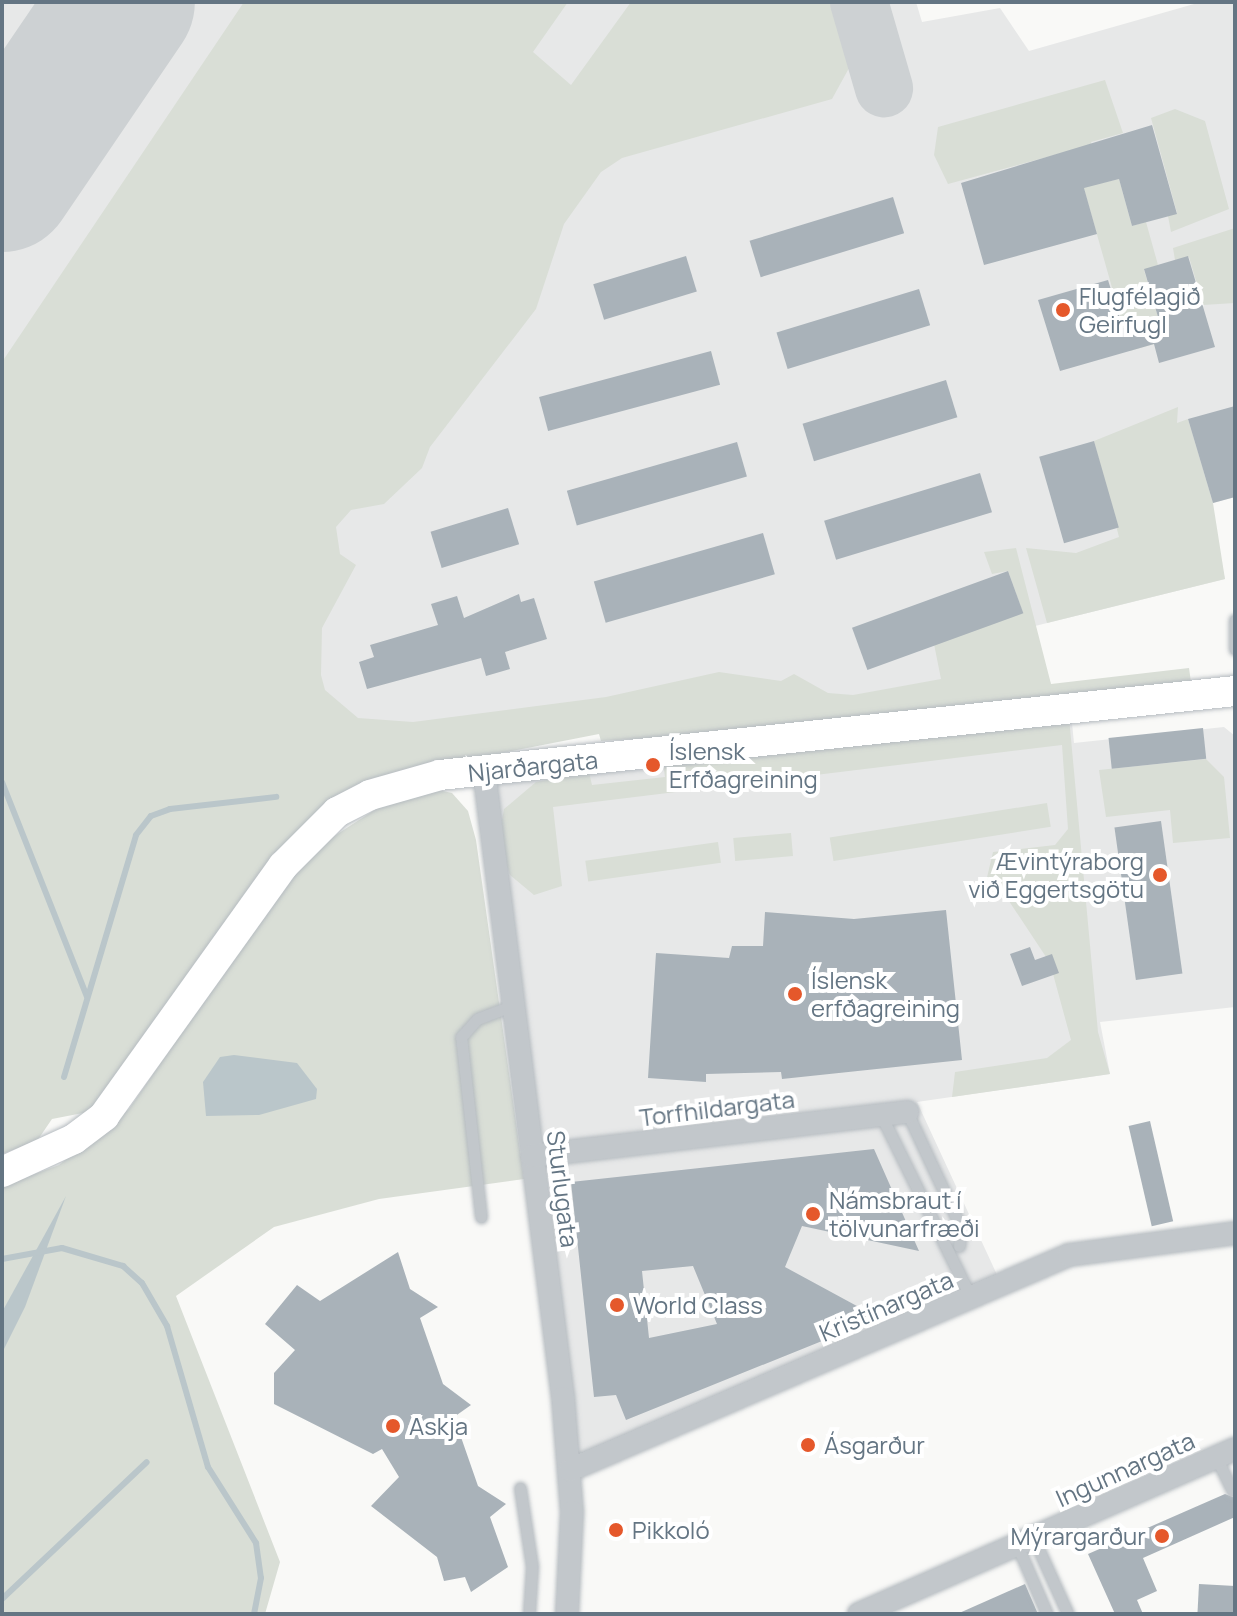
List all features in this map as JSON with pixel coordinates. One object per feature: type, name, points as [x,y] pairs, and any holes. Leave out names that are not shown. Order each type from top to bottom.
[{"type":"main road","name":"Njarðargata","points":[[2,1172],[63,1145],[104,1116],[259,896],[337,812],[400,785],[484,771],[1235,691]]},
{"type":"street","name":"Sturlugata","points":[[484,771],[570,1470],[567,1614]]},
{"type":"street","name":"Torfhildargata","points":[[532,1156],[907,1112]]},
{"type":"street","name":"Kristínargata","points":[[570,1470],[1069,1255],[1235,1233]]},
{"type":"street","name":"Ingunnargata","points":[[861,1614],[1226,1453]]},
{"type":"lane","points":[[1235,620],[1235,649]]},
{"type":"lane","points":[[481,1217],[461,1037],[477,1019],[513,1005]]},
{"type":"lane","points":[[907,1112],[961,1228],[959,1246]]},
{"type":"lane","points":[[881,1115],[971,1298]]},
{"type":"lane","points":[[1226,1453],[1232,1490]]},
{"type":"lane","points":[[520,1488],[532,1566],[529,1614]]},
{"type":"lane","points":[[1025,1541],[1047,1614]]},
{"type":"lane","points":[[1025,1541],[1068,1614]]},
{"type":"shaded area","points":[[2,2],[916,2],[922,22],[1000,8],[1029,51],[1201,2],[1235,2],[1235,497],[1213,503],[1211,519],[1225,579],[1031,627],[1051,684],[409,749],[301,808],[2,1126]]},
{"type":"shaded area","points":[[244,2],[568,2],[533,52],[571,85],[631,2],[837,2],[854,59],[832,99],[622,158],[601,172],[564,224],[536,309],[430,447],[422,468],[384,504],[351,510],[336,527],[340,554],[356,565],[322,628],[321,675],[325,690],[358,718],[413,722],[606,697],[719,672],[781,681],[794,674],[828,693],[853,695],[941,679],[933,639],[1023,613],[1008,571],[992,574],[984,552],[1016,548],[1051,684],[1189,668],[1191,682],[669,737],[601,741],[599,734],[374,778],[326,805],[275,853],[120,1078],[88,1112],[52,1119],[37,1141],[2,1154],[2,362]]},
{"type":"shaded area","points":[[1105,80],[1123,133],[1091,142],[1102,183],[1119,179],[1132,226],[1146,222],[1158,265],[1144,270],[1158,317],[1154,344],[1130,351],[1073,150],[948,184],[934,155],[938,127]]},
{"type":"shaded area","points":[[1175,109],[1205,121],[1229,209],[1171,232],[1168,216],[1177,213],[1151,118]]},
{"type":"shaded area","points":[[1235,228],[1235,303],[1203,305],[1189,257],[1175,260],[1173,248]]},
{"type":"shaded area","points":[[1178,407],[1177,423],[1188,419],[1213,503],[1225,579],[1047,623],[1026,548],[1076,553],[1119,537],[1094,441]]},
{"type":"shaded area","points":[[1071,713],[1074,743],[1224,727],[1235,736],[1235,1007],[1100,1022],[1110,1074],[917,1102],[999,1279],[574,1457],[491,776]]},
{"type":"shaded area","points":[[1069,717],[1098,1032],[1110,1074],[952,1097],[955,1072],[1047,1058],[1071,1040],[1050,963],[1007,898],[984,890],[993,852],[1055,845],[1068,829],[1062,745],[553,807],[562,886],[534,895],[510,875],[498,840],[504,809],[536,782],[589,772],[592,785],[665,777],[663,763]]},
{"type":"shaded area","points":[[1206,759],[1224,777],[1230,838],[1173,843],[1170,810],[1106,817],[1099,770]]},
{"type":"shaded area","points":[[434,789],[452,793],[468,811],[476,840],[524,1179],[379,1199],[274,1227],[176,1296],[280,1562],[265,1614],[2,1614],[2,1186],[59,1165],[129,1109],[292,872],[316,848],[376,809]]},
{"type":"shaded area","points":[[1047,803],[1051,827],[833,861],[830,837]]},
{"type":"shaded area","points":[[791,833],[793,856],[735,861],[733,838]]},
{"type":"shaded area","points":[[718,842],[721,863],[588,881],[585,861]]},
{"type":"shaded area","points":[[234,1055],[297,1063],[317,1089],[316,1099],[259,1115],[206,1116],[203,1082],[220,1057]]},
{"type":"shaded area","points":[[66,1196],[25,1307],[2,1353],[2,1312]]},
{"type":"building","points":[[1152,125],[1177,214],[1132,226],[1119,179],[1084,188],[1097,234],[984,265],[961,183]]},
{"type":"building","points":[[893,197],[904,233],[761,277],[750,241]]},
{"type":"building","points":[[686,256],[697,291],[604,320],[593,284]]},
{"type":"building","points":[[1188,256],[1215,347],[1159,363],[1154,344],[1060,371],[1038,300],[1108,280],[1123,328],[1158,317],[1144,269]]},
{"type":"building","points":[[919,289],[930,325],[788,369],[777,333]]},
{"type":"building","points":[[711,351],[720,385],[548,431],[539,397]]},
{"type":"building","points":[[946,380],[957,417],[814,461],[803,424]]},
{"type":"building","points":[[1235,406],[1235,497],[1213,503],[1188,419]]},
{"type":"building","points":[[1094,441],[1119,528],[1064,543],[1039,457]]},
{"type":"building","points":[[737,442],[747,477],[577,525],[567,491]]},
{"type":"building","points":[[980,473],[992,512],[836,560],[824,521]]},
{"type":"building","points":[[508,508],[519,544],[442,568],[431,532]]},
{"type":"building","points":[[763,533],[775,574],[606,623],[594,582]]},
{"type":"building","points":[[1008,571],[1023,613],[867,670],[852,628]]},
{"type":"building","points":[[519,594],[521,602],[534,598],[547,639],[505,652],[510,669],[486,676],[481,658],[367,689],[359,662],[374,657],[370,645],[438,625],[431,604],[457,596],[464,618]]},
{"type":"building","points":[[1203,728],[1206,759],[1112,769],[1109,738]]},
{"type":"building","points":[[1161,821],[1182,974],[1136,980],[1114,828]]},
{"type":"building","points":[[946,910],[962,1060],[782,1079],[781,1072],[706,1074],[706,1082],[648,1078],[656,953],[729,958],[732,946],[763,946],[765,912],[854,919]]},
{"type":"building","points":[[1030,947],[1035,960],[1052,954],[1059,973],[1022,986],[1010,954]]},
{"type":"building","points":[[1150,1121],[1173,1221],[1152,1226],[1129,1126]]},
{"type":"building","points":[[874,1149],[919,1251],[802,1226],[785,1267],[879,1318],[626,1420],[616,1395],[594,1397],[571,1182]],"holes":[[[693,1266],[717,1324],[649,1338],[642,1271]]]},
{"type":"building","name":"Askja","points":[[398,1252],[410,1289],[438,1307],[420,1318],[443,1384],[471,1405],[454,1417],[478,1486],[506,1504],[490,1517],[508,1567],[471,1592],[465,1577],[444,1581],[437,1557],[371,1506],[399,1477],[382,1449],[373,1454],[274,1404],[274,1373],[295,1350],[265,1324],[297,1285],[320,1301]]},
{"type":"building","name":"Mýrargarður","points":[[1225,1494],[1235,1498],[1235,1517],[1143,1558],[1157,1591],[1137,1600],[1143,1614],[1115,1614],[1088,1554]]},
{"type":"building","points":[[1025,1584],[1038,1614],[957,1614]]},
{"type":"building","name":"Mýrargarður","points":[[1199,1584],[1235,1586],[1233,1614],[1197,1614]]},
{"type":"waterway","points":[[2,782],[87,997]]},
{"type":"waterway","points":[[64,1077],[136,835],[151,816],[170,809],[276,797]]},
{"type":"waterway","points":[[2,1259],[62,1248],[123,1266],[142,1283],[167,1326],[208,1467],[256,1543],[261,1578],[254,1614]]},
{"type":"waterway","points":[[2,1599],[147,1462]]},
{"type":"taxiway","points":[[859,2],[884,88]]},
{"type":"runway","points":[[2,180],[123,2]]},
{"type":"place","name":"Flugfélagið Geirfugl","points":[[1063,310]]},
{"type":"place","name":"Íslensk Erfðagreining","points":[[653,765]]},
{"type":"place","name":"Ævintýraborg við Eggertsgötu","points":[[1160,875]]},
{"type":"place","name":"Íslensk erfðagreining","points":[[795,994]]},
{"type":"place","name":"Námsbraut í tölvunarfræði","points":[[813,1214]]},
{"type":"place","name":"World Class","points":[[617,1305]]},
{"type":"place","name":"Askja","points":[[393,1426]]},
{"type":"place","name":"Ásgarður","points":[[808,1445]]},
{"type":"place","name":"Pikkoló","points":[[616,1530]]},
{"type":"place","name":"Mýrargarður","points":[[1162,1536]]}]
